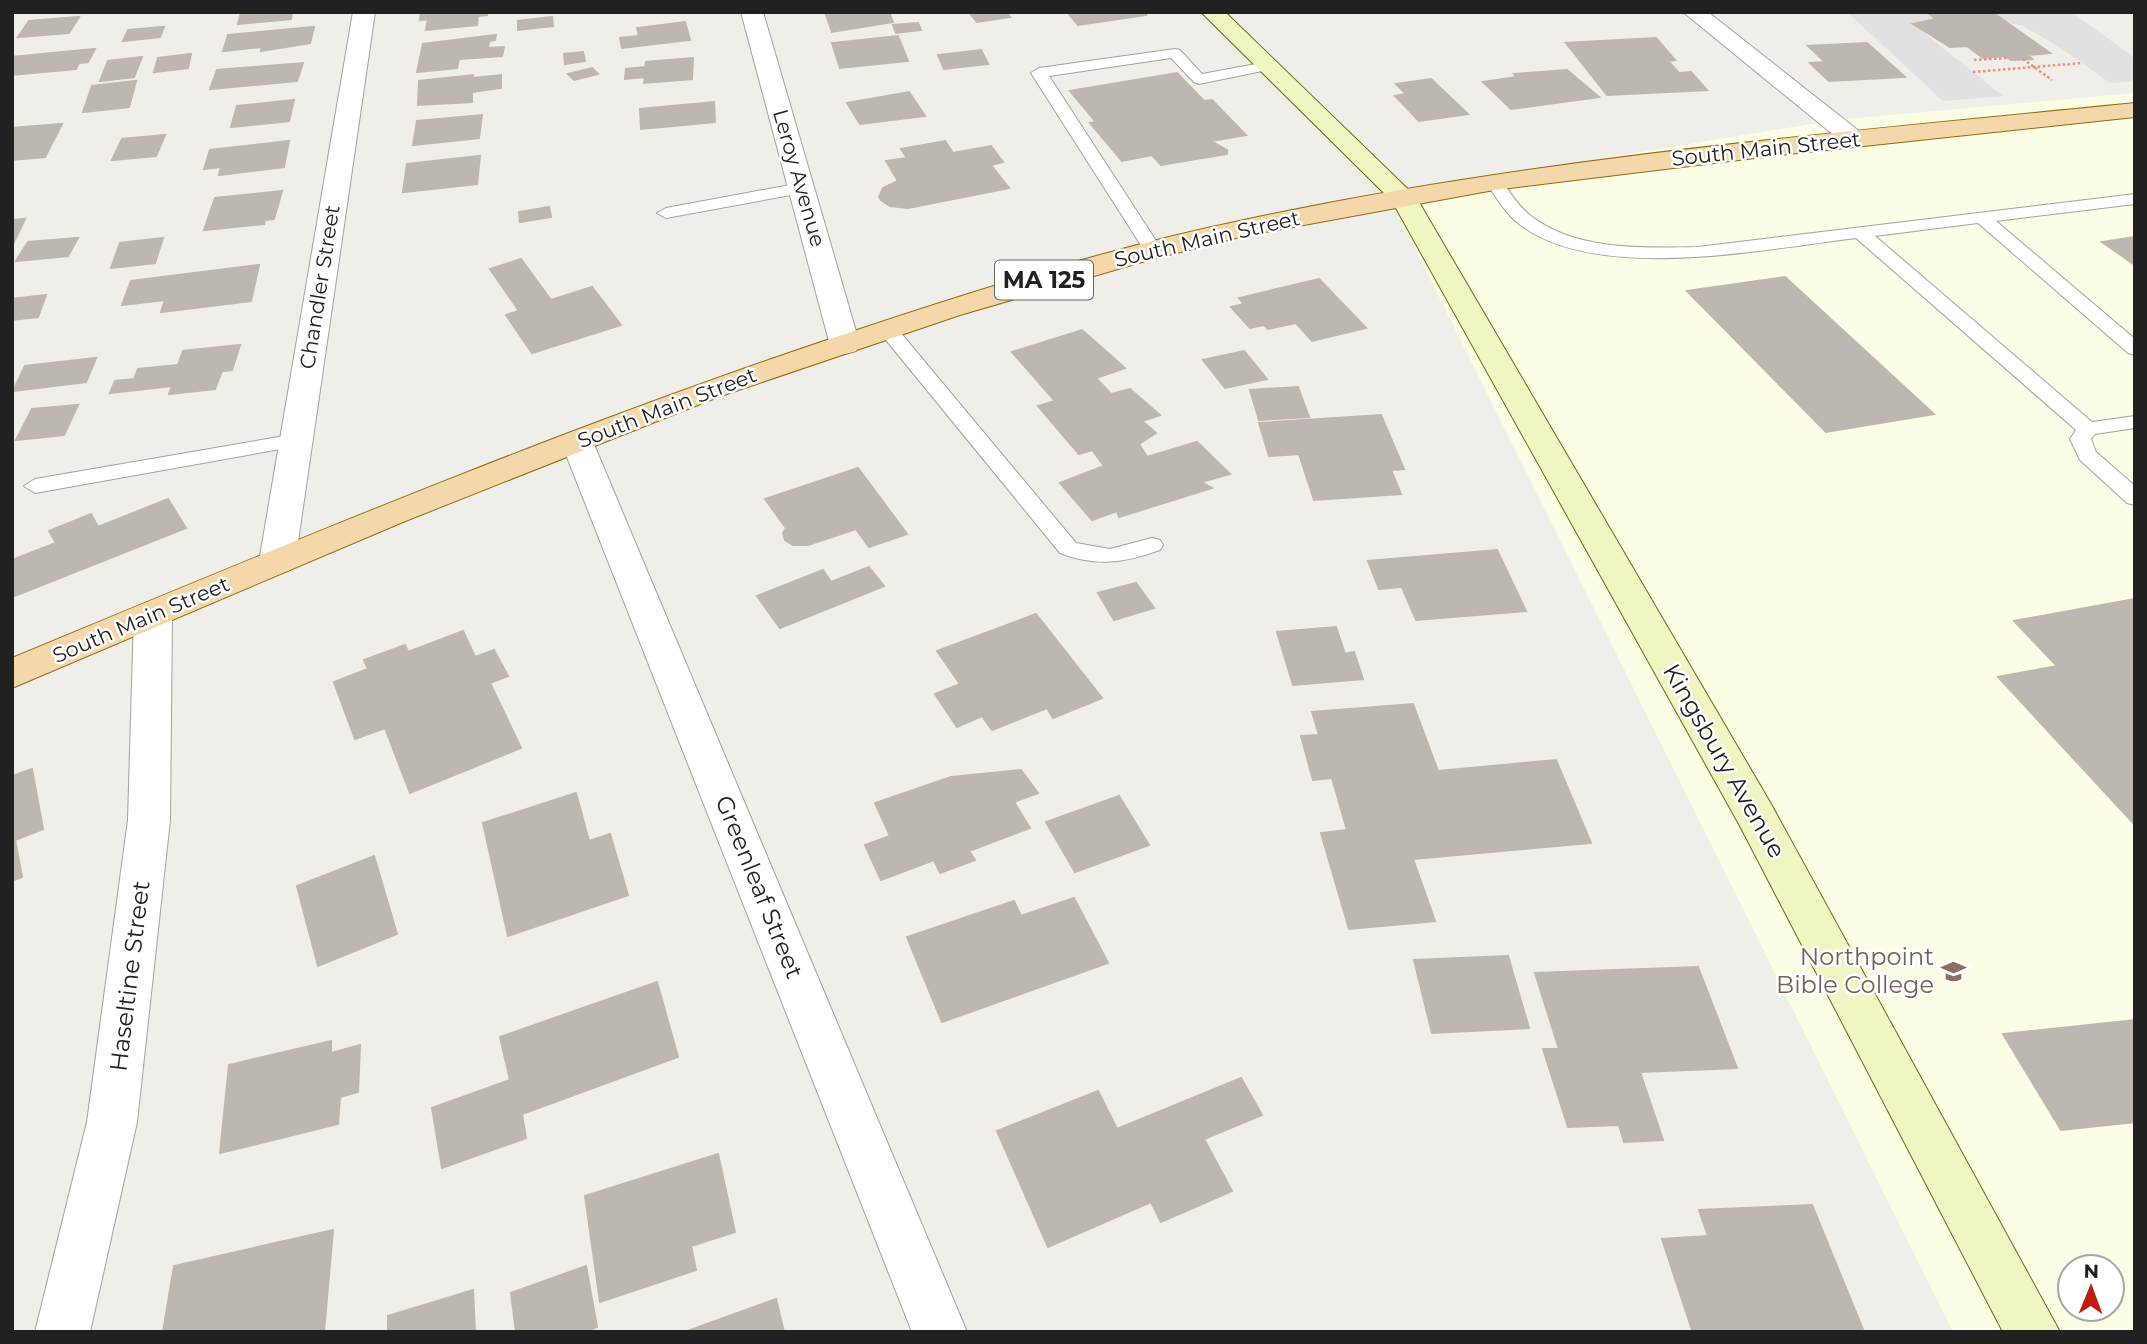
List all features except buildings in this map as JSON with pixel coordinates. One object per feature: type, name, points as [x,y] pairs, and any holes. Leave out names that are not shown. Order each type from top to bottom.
[{"type":"main road","name":"Kingsbury Avenue","points":[[1212,12],[1403,197],[1756,816],[2033,1332]]},
{"type":"main road","name":"South Main Street","points":[[12,674],[277,562],[707,390],[950,309],[1153,250],[1244,228],[1494,182],[2135,110]]},
{"type":"street","name":"Chandler Street","points":[[277,562],[364,12]]},
{"type":"street","name":"Leroy Avenue","points":[[752,12],[845,345]]},
{"type":"street","points":[[1694,12],[1855,140]]},
{"type":"street","name":"Greenleaf Street","points":[[577,442],[940,1332]]},
{"type":"street","name":"Haseltine Street","points":[[62,1332],[112,1122],[149,820],[153,615]]},
{"type":"lane","points":[[1153,250],[1039,73],[1175,53],[1199,79],[1267,66]]},
{"type":"lane","points":[[1494,182],[1525,220],[1549,233],[1595,247],[1635,253],[1698,252],[2135,199]]},
{"type":"lane","points":[[666,213],[801,188]]},
{"type":"lane","points":[[1981,217],[2135,349]]},
{"type":"lane","points":[[1860,232],[2088,429]]},
{"type":"lane","points":[[888,330],[1068,548],[1095,559],[1125,555],[1152,545]]},
{"type":"lane","points":[[2135,422],[2088,429],[2080,439],[2087,455],[2135,498]]},
{"type":"lane","points":[[35,486],[296,440]]},
{"type":"path","points":[[1989,71],[1974,60],[2008,58]]},
{"type":"path","points":[[2023,60],[2056,83]]},
{"type":"path","points":[[1973,72],[2082,63]]},
{"type":"shaded area","points":[[1927,12],[1936,19],[1914,25],[2003,96],[1943,101],[1848,13]]},
{"type":"shaded area","points":[[1992,12],[2071,12],[2135,58],[2135,81],[2110,83],[2059,47],[2023,26],[2004,21]]},
{"type":"shaded area","name":"Northpoint Bible College","points":[[2135,93],[2135,1332],[1953,1332],[1388,194],[1835,120]]},
{"type":"place","name":"Northpoint Bible College","points":[[1954,971]]}]
